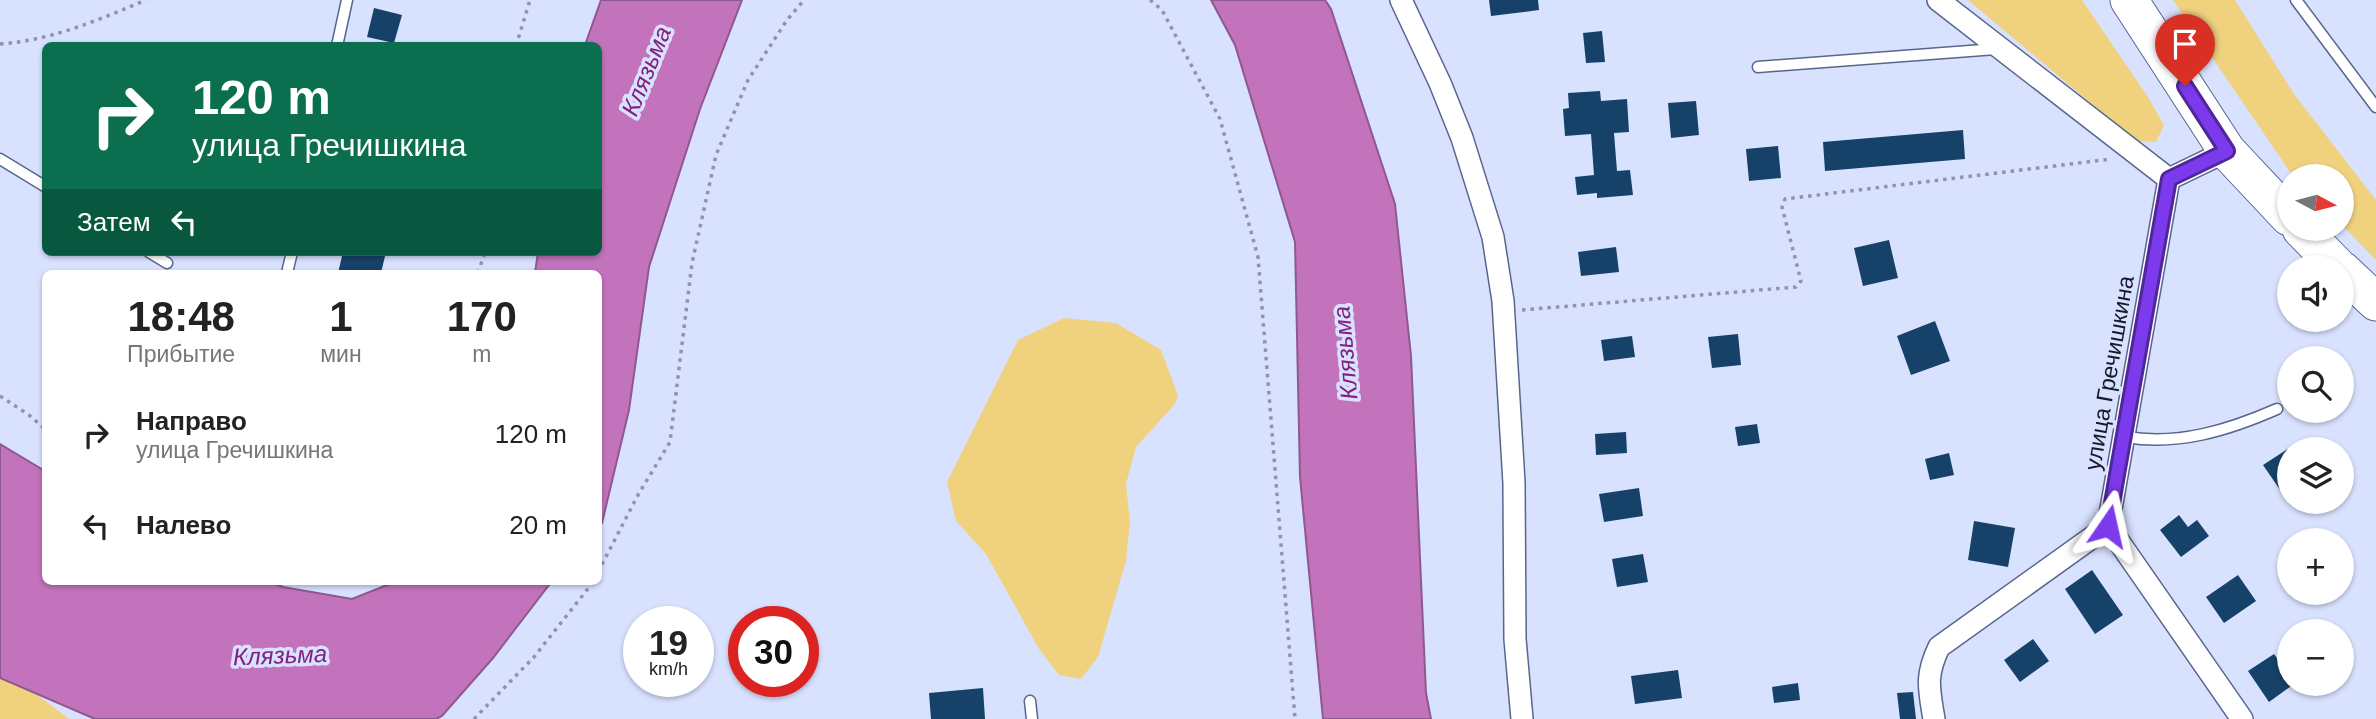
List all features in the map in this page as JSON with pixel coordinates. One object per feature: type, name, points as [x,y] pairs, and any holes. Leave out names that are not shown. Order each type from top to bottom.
[{"type":"highway","points":[[2129,0],[2227,151],[2277,204]]},
{"type":"highway","points":[[2314,242],[2326,255]]},
{"type":"highway","points":[[2354,282],[2376,302]]},
{"type":"street","points":[[1401,0],[1440,83],[1479,189],[1493,237],[1504,312],[1514,483],[1515,639],[1521,719]]},
{"type":"street","points":[[1938,0],[2169,179],[2227,151]]},
{"type":"street","name":"улица Гречишкина","points":[[2108,526],[2126,437],[2169,179]]},
{"type":"street","points":[[1934,719],[1927,682],[1931,663],[1939,647],[2108,526],[2242,719]]},
{"type":"lane","points":[[338,42],[347,0]]},
{"type":"lane","points":[[2296,0],[2376,107]]},
{"type":"lane","points":[[1758,67],[2000,48]]},
{"type":"lane","points":[[0,159],[42,185]]},
{"type":"lane","points":[[156,256],[167,263]]},
{"type":"lane","points":[[2126,437],[2145,440],[2202,435],[2238,425],[2277,409]]},
{"type":"lane","points":[[1030,701],[1032,719]]},
{"type":"path","points":[[0,44],[29,42],[68,32],[146,0]]},
{"type":"path","points":[[517,42],[530,0]]},
{"type":"path","points":[[602,564],[638,495],[670,442],[692,263],[716,155],[748,80],[787,19],[804,0]]},
{"type":"path","points":[[1150,0],[1162,10],[1220,118],[1258,257],[1295,719]]},
{"type":"path","points":[[1504,312],[1796,287],[1801,281],[1782,207],[1785,200],[2137,156]]},
{"type":"path","points":[[0,396],[42,426]]},
{"type":"path","points":[[474,719],[534,657],[591,585]]},
{"type":"shaded area","points":[[1968,0],[2082,0],[2164,125],[2156,142],[2136,141]]},
{"type":"shaded area","points":[[2173,0],[2235,0],[2294,94],[2348,164],[2285,164]]},
{"type":"shaded area","points":[[2354,172],[2376,200],[2376,260],[2354,237]]},
{"type":"shaded area","points":[[1064,318],[1116,323],[1161,350],[1178,395],[1175,404],[1136,447],[1126,484],[1130,521],[1126,561],[1098,657],[1081,679],[1059,675],[1039,649],[986,554],[956,521],[947,482],[1018,340]]},
{"type":"shaded area","points":[[0,678],[31,690],[69,719],[0,719]]},
{"type":"water","name":"Клязьма","points":[[601,0],[742,0],[700,109],[649,267],[629,410],[602,523],[602,270],[535,270],[537,256],[602,256],[602,42],[586,42]]},
{"type":"water","name":"Клязьма","points":[[1211,0],[1325,0],[1331,9],[1395,204],[1411,356],[1426,693],[1431,719],[1323,719],[1300,477],[1295,242],[1235,45]]},
{"type":"water","name":"Клязьма","points":[[0,444],[42,469],[42,585],[278,585],[352,599],[387,585],[549,585],[493,658],[442,716],[436,719],[95,719],[0,678]]},
{"type":"building","points":[[1489,0],[1538,0],[1539,10],[1491,16]]},
{"type":"building","points":[[374,8],[402,15],[394,42],[367,37]]},
{"type":"building","points":[[1602,31],[1605,62],[1586,63],[1583,33]]},
{"type":"building","points":[[1600,91],[1601,101],[1627,99],[1629,132],[1614,133],[1617,171],[1630,170],[1633,195],[1597,198],[1597,193],[1577,195],[1575,177],[1594,175],[1591,134],[1565,136],[1563,109],[1569,108],[1568,93]]},
{"type":"building","points":[[1696,101],[1699,135],[1671,138],[1668,103]]},
{"type":"building","points":[[1963,130],[1965,159],[1825,171],[1823,142]]},
{"type":"building","points":[[1778,146],[1781,178],[1749,181],[1746,149]]},
{"type":"building","points":[[1889,240],[1898,278],[1863,286],[1854,248]]},
{"type":"building","points":[[1616,247],[1619,272],[1581,276],[1578,252]]},
{"type":"building","points":[[342,256],[385,256],[382,270],[339,270]]},
{"type":"building","points":[[1935,321],[1950,361],[1911,375],[1897,336]]},
{"type":"building","points":[[1738,334],[1741,365],[1712,368],[1708,337]]},
{"type":"building","points":[[1632,336],[1635,357],[1604,361],[1601,340]]},
{"type":"building","points":[[1757,424],[1760,443],[1738,446],[1735,427]]},
{"type":"building","points":[[1626,432],[1627,453],[1596,455],[1595,434]]},
{"type":"building","points":[[1949,453],[1954,475],[1930,480],[1925,459]]},
{"type":"building","points":[[2277,456],[2277,485],[2263,465]]},
{"type":"building","points":[[1639,488],[1643,516],[1604,522],[1599,494]]},
{"type":"building","points":[[2179,515],[2188,527],[2197,520],[2209,536],[2181,557],[2160,530]]},
{"type":"building","points":[[1974,521],[2015,528],[2008,567],[1968,560]]},
{"type":"building","points":[[1643,554],[1648,582],[1617,587],[1612,559]]},
{"type":"building","points":[[2092,570],[2123,615],[2095,634],[2065,589]]},
{"type":"building","points":[[2238,575],[2256,601],[2224,623],[2206,597]]},
{"type":"building","points":[[2033,639],[2049,661],[2020,682],[2004,660]]},
{"type":"building","points":[[2274,654],[2277,658],[2277,696],[2269,702],[2248,671]]},
{"type":"building","points":[[1678,670],[1682,698],[1635,704],[1631,676]]},
{"type":"building","points":[[1798,683],[1800,700],[1774,703],[1772,687]]},
{"type":"building","points":[[983,688],[985,719],[931,719],[929,693]]},
{"type":"building","points":[[1913,692],[1916,719],[1900,719],[1897,693]]},
{"type":"route","points":[[2108,526],[2126,437],[2169,179],[2227,151],[2185,86]]}]
